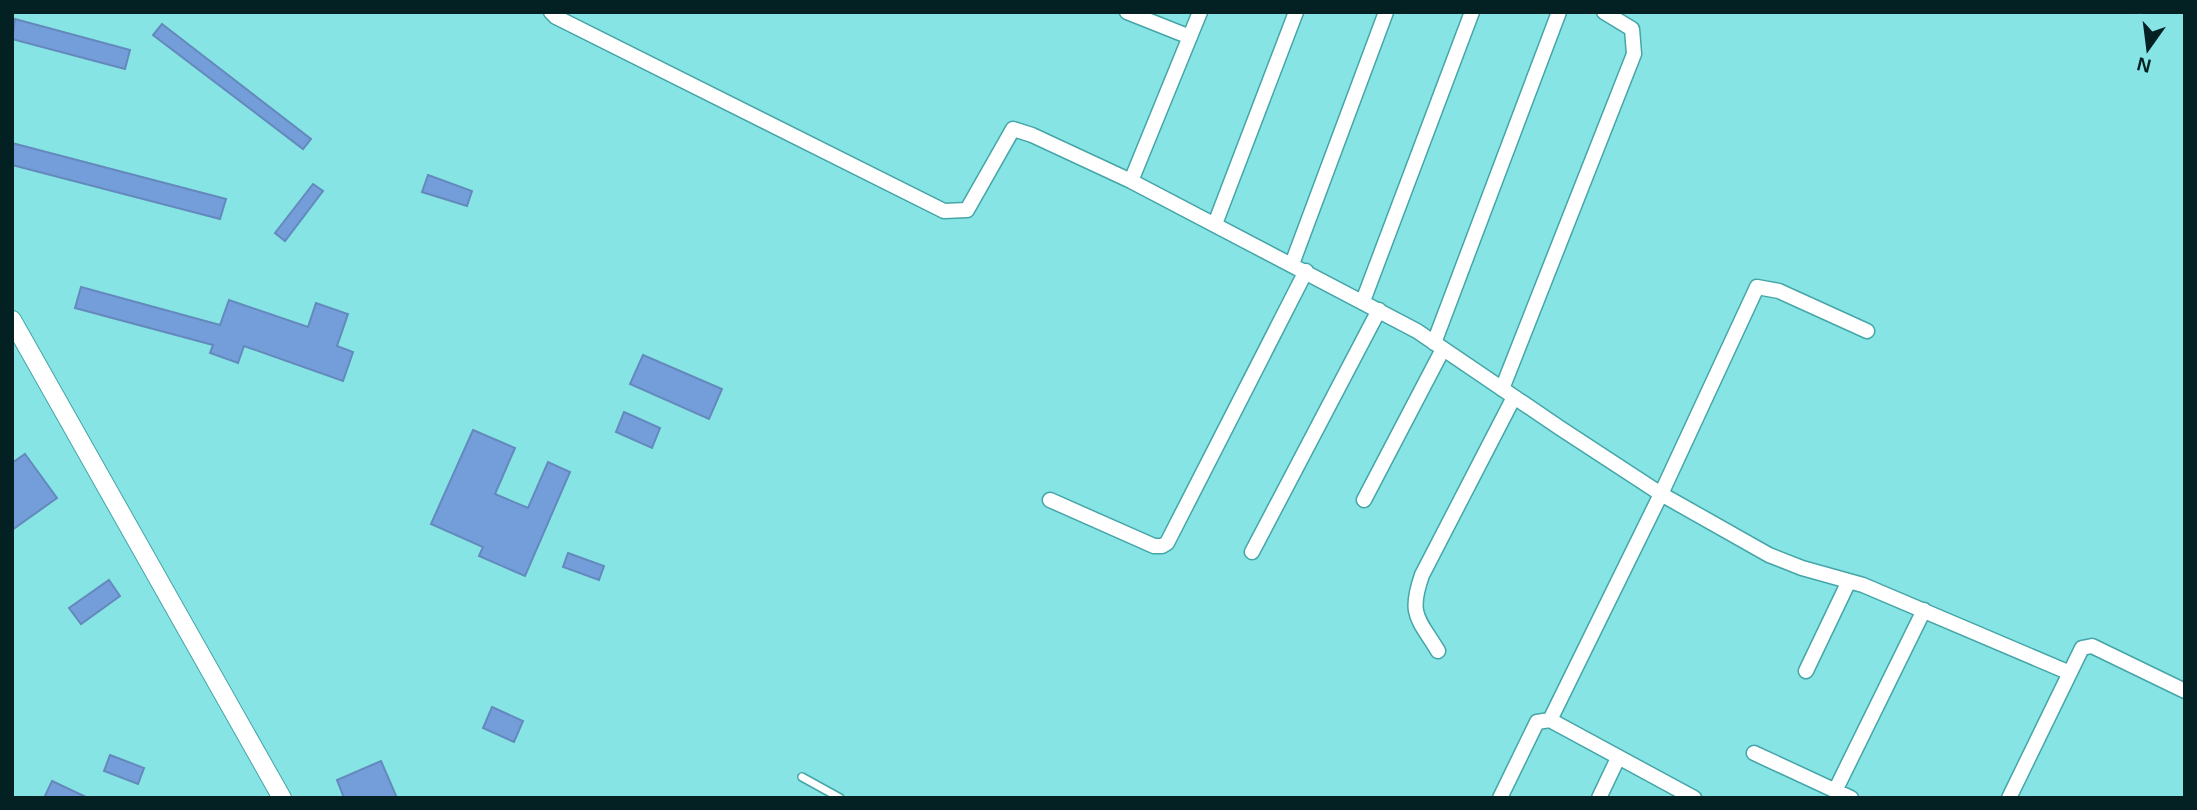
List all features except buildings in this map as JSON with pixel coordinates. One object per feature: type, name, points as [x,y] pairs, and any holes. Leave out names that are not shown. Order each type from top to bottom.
[{"type":"street","points":[[551,12],[556,17],[944,211],[967,210],[1013,130],[1032,135],[1131,181],[1379,310],[1661,494],[1769,555],[1802,568],[1863,585],[2070,673]]},
{"type":"street","points":[[1127,12],[1190,37]]},
{"type":"street","points":[[1131,181],[1200,12]]},
{"type":"street","points":[[1215,224],[1296,12]]},
{"type":"street","points":[[1292,264],[1386,12]]},
{"type":"street","points":[[1363,302],[1472,12]]},
{"type":"street","points":[[1364,500],[1438,346],[1559,12]]},
{"type":"street","points":[[1438,651],[1415,611],[1415,594],[1508,393],[1634,54],[1632,29],[1604,12]]},
{"type":"street","points":[[1049,500],[1154,547],[1167,543],[1306,271]]},
{"type":"street","points":[[1550,720],[1661,494],[1757,287],[1779,291],[1867,331]]},
{"type":"street","points":[[1252,552],[1379,310]]},
{"type":"street","points":[[12,320],[282,798]]},
{"type":"street","points":[[1805,671],[1849,582]]},
{"type":"street","points":[[1835,791],[1924,610]]},
{"type":"street","points":[[2009,798],[2082,648],[2092,646],[2185,691]]},
{"type":"street","points":[[1500,798],[1537,722],[1550,720],[1694,798]]},
{"type":"street","points":[[1754,753],[1851,798]]},
{"type":"street","points":[[1598,798],[1618,758]]},
{"type":"lane","points":[[802,777],[839,798]]}]
